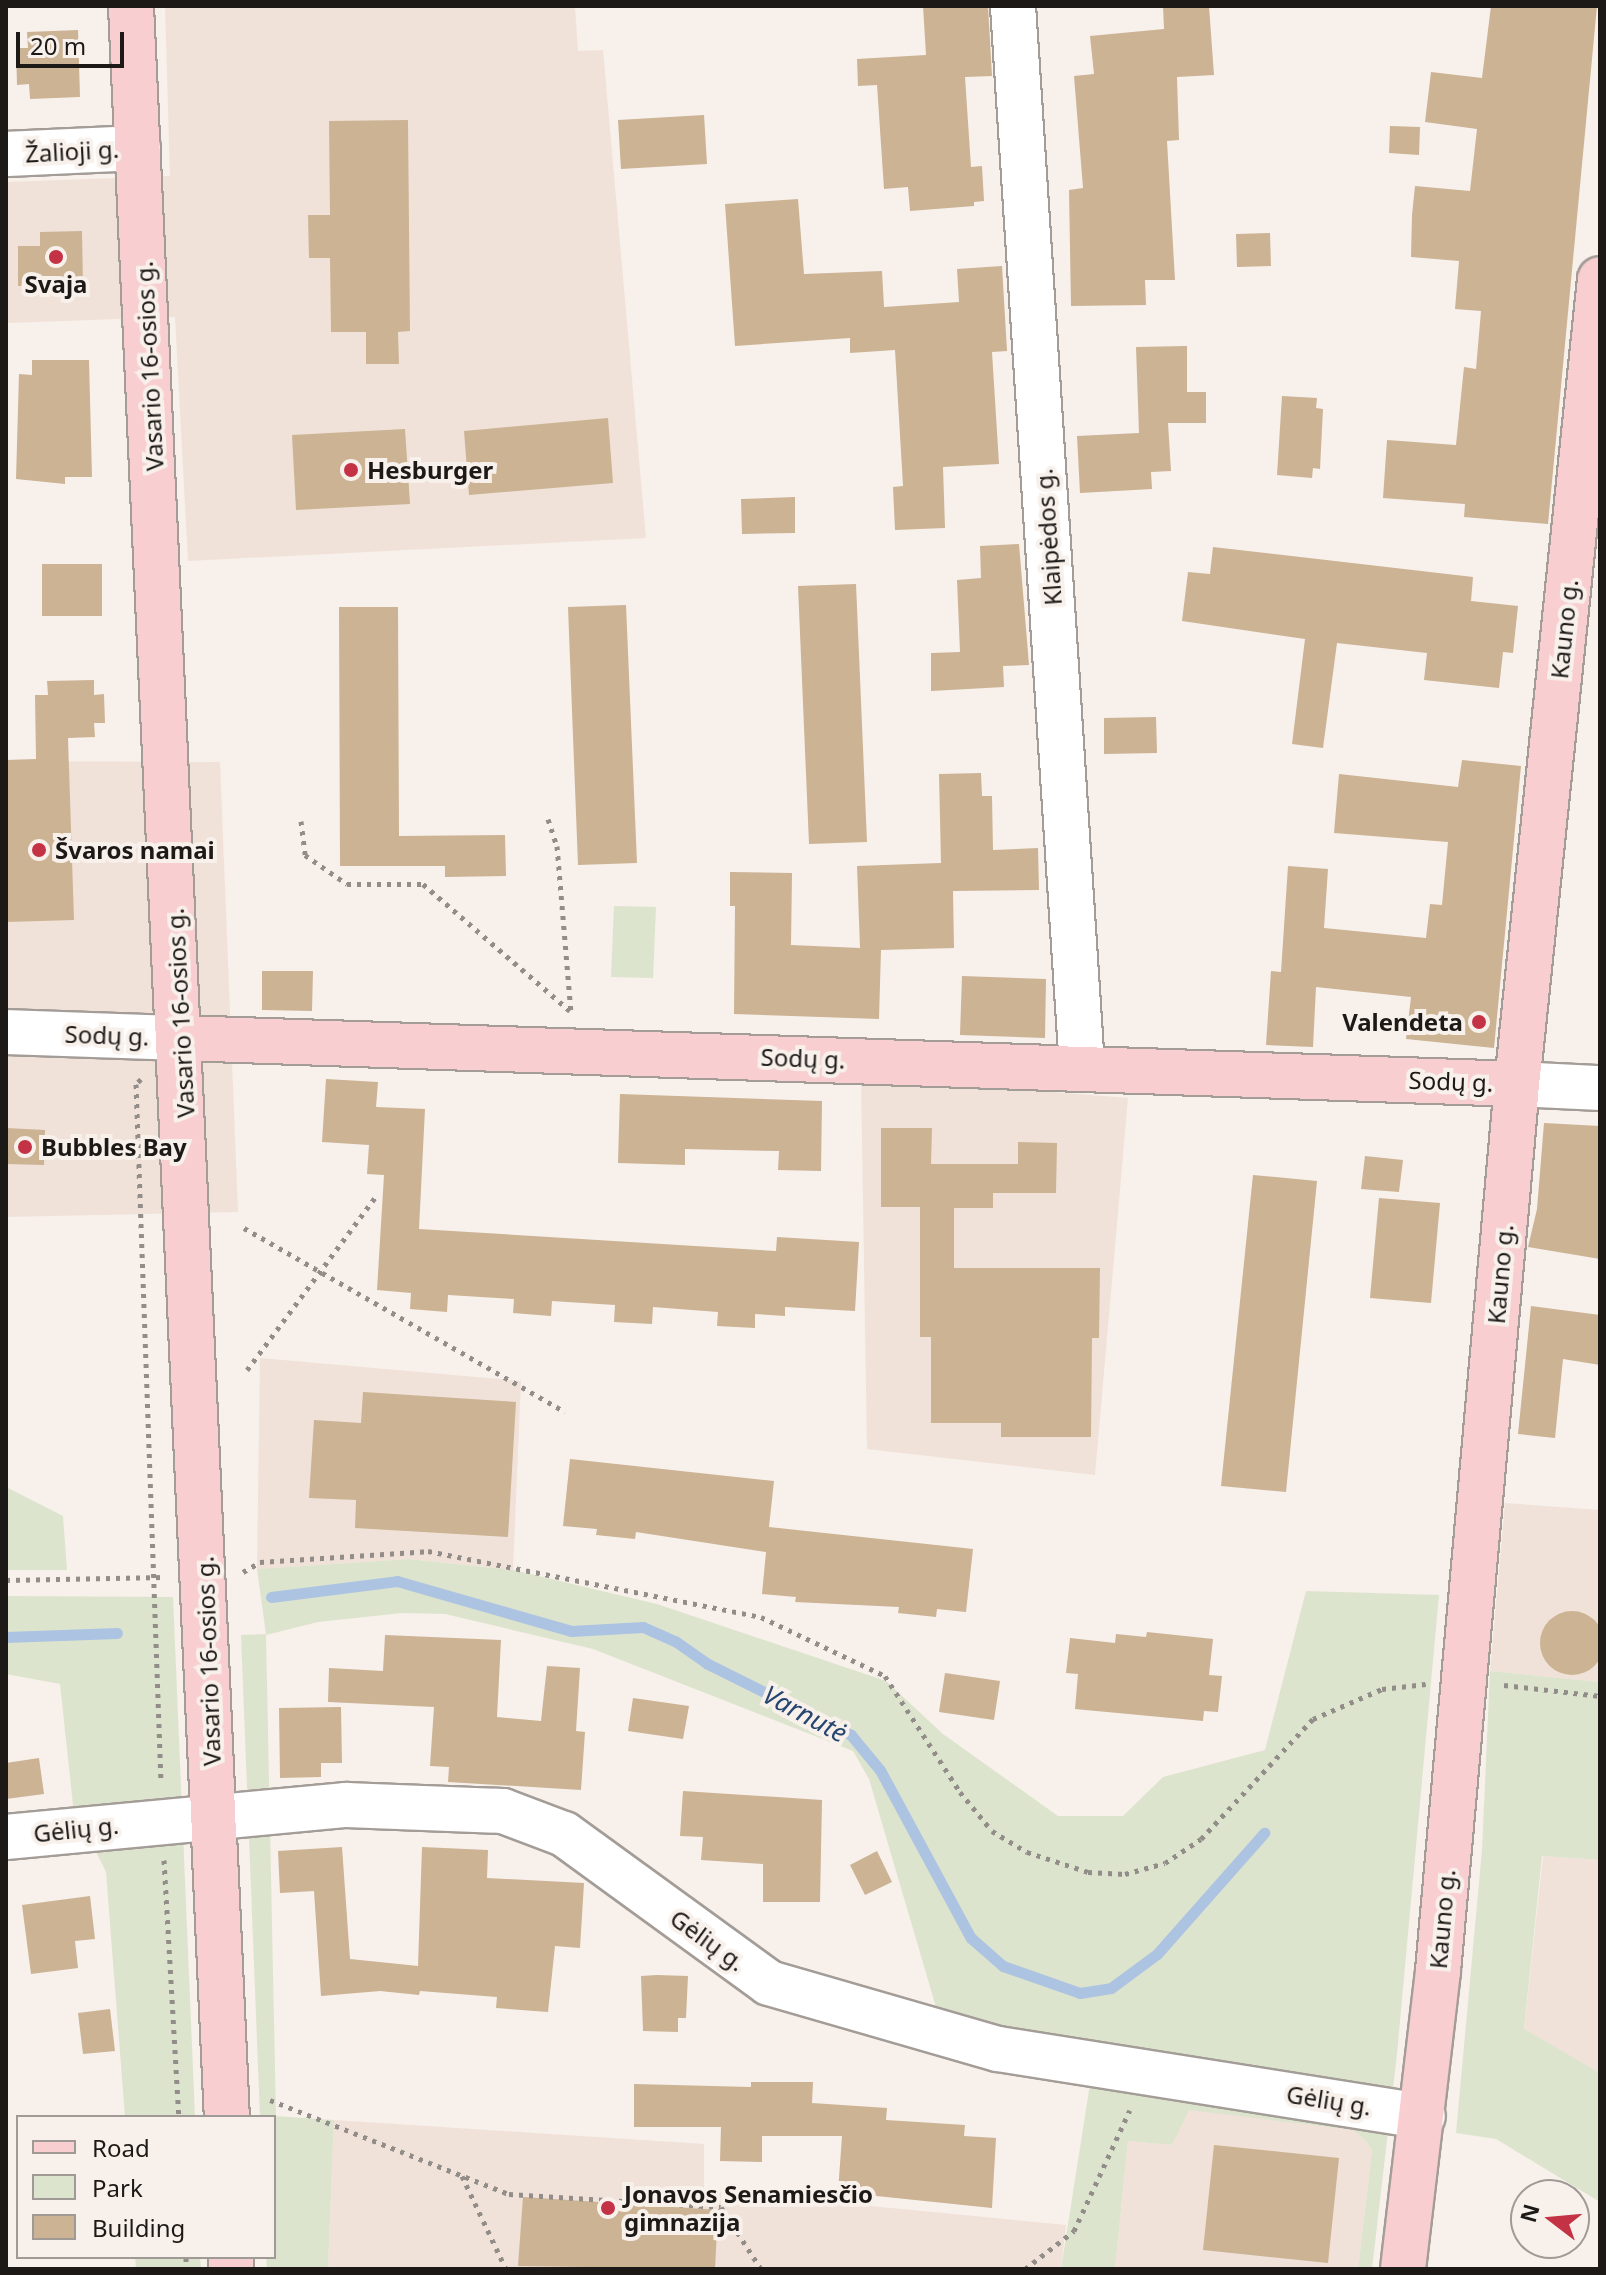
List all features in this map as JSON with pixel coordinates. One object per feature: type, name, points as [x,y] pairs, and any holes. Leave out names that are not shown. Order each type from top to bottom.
[{"type":"main road","name":"Vasario 16-osios g.","points":[[131,6],[206,1576],[227,2115]]},
{"type":"main road","name":"Kauno g.","points":[[1403,2269],[1423,2116],[1517,1084],[1600,279]]},
{"type":"main road","name":"Sodų g.","points":[[181,1038],[572,1031],[1082,1068],[1517,1084]]},
{"type":"street","name":"Klaipėdos g.","points":[[1013,6],[1082,1068]]},
{"type":"street","name":"Žalioji g.","points":[[6,154],[138,148]]},
{"type":"street","name":"Sodų g.","points":[[6,1032],[181,1038]]},
{"type":"street","name":"Sodų g.","points":[[1517,1084],[1600,1088]]},
{"type":"street","name":"Gėlių g.","points":[[6,1837],[214,1814],[346,1805],[503,1811],[564,1834],[769,1983],[998,2049],[1423,2116]]},
{"type":"path","points":[[548,819],[557,846],[572,1031]]},
{"type":"path","points":[[301,821],[305,855],[347,884],[423,884],[572,1031]]},
{"type":"path","points":[[179,2115],[162,1819],[136,1084],[181,1038]]},
{"type":"path","points":[[247,1370],[376,1196]]},
{"type":"path","points":[[244,1228],[565,1412]]},
{"type":"path","points":[[6,1580],[206,1576],[247,1572],[260,1562],[428,1551],[761,1617],[885,1676],[960,1792],[992,1831],[1027,1852],[1088,1872],[1125,1874],[1165,1863],[1201,1839],[1313,1719],[1382,1689],[1416,1683],[1462,1686],[1522,1684],[1600,1696]]},
{"type":"path","points":[[1025,2269],[1074,2231],[1148,2072]]},
{"type":"path","points":[[270,2100],[509,2194],[721,2207],[761,2269]]},
{"type":"path","points":[[461,2174],[506,2269]]},
{"type":"shaded area","points":[[165,6],[575,6],[578,51],[603,50],[646,538],[188,561],[175,317],[6,323],[6,182],[170,176]]},
{"type":"shaded area","points":[[6,761],[220,762],[238,1212],[6,1217]]},
{"type":"shaded area","points":[[861,1077],[1128,1098],[1095,1475],[867,1449]]},
{"type":"shaded area","points":[[260,1358],[521,1381],[513,1570],[409,1559],[257,1569]]},
{"type":"shaded area","points":[[1505,1503],[1600,1510],[1600,1682],[1490,1671]]},
{"type":"shaded area","points":[[1543,1856],[1600,1860],[1600,2073],[1524,2030]]},
{"type":"shaded area","points":[[1188,2109],[1353,2130],[1365,2140],[1372,2150],[1358,2269],[1115,2269],[1128,2141],[1172,2145]]},
{"type":"shaded area","name":"Jonavos Senamiesčio gimnazija","points":[[334,2120],[704,2144],[704,2190],[1066,2225],[1061,2269],[328,2269]]},
{"type":"green space","points":[[614,906],[656,907],[653,978],[611,977]]},
{"type":"green space","points":[[6,1487],[63,1516],[67,1570],[6,1570]]},
{"type":"green space","points":[[409,1559],[513,1570],[657,1604],[886,1681],[943,1734],[1058,1816],[1123,1816],[1163,1777],[1265,1750],[1306,1591],[1439,1595],[1397,2054],[1372,2269],[1358,2269],[1372,2150],[1365,2140],[1353,2130],[1189,2110],[1172,2145],[1128,2141],[1115,2269],[1061,2269],[1095,2052],[938,2014],[869,1779],[853,1751],[593,1649],[445,1614],[402,1613],[318,1622],[266,1635],[276,2115],[260,2115],[241,1635],[266,1634],[257,1569]]},
{"type":"green space","points":[[6,1596],[173,1597],[195,2115],[125,2115],[106,1872],[73,1805],[60,1684],[6,1674]]},
{"type":"green space","points":[[1490,1671],[1600,1682],[1600,1860],[1542,1856],[1524,2029],[1600,2073],[1600,2202],[1590,2196],[1590,2179],[1562,2179],[1496,2139],[1456,2133],[1482,1850]]},
{"type":"green space","points":[[276,2116],[334,2120],[328,2269],[267,2269],[266,2259],[276,2259]]},
{"type":"green space","points":[[135,2259],[200,2259],[201,2269],[136,2269]]},
{"type":"building","points":[[923,6],[988,6],[992,76],[965,77],[971,167],[982,166],[984,201],[974,202],[974,206],[910,211],[908,187],[884,189],[877,85],[858,86],[857,59],[926,55]]},
{"type":"building","points":[[1163,6],[1209,6],[1214,75],[1177,77],[1179,140],[1167,141],[1175,280],[1145,280],[1146,305],[1071,306],[1069,190],[1083,188],[1074,76],[1094,74],[1090,36],[1164,29]]},
{"type":"building","points":[[1491,6],[1597,6],[1548,524],[1464,517],[1465,504],[1383,498],[1387,440],[1456,445],[1464,367],[1476,369],[1481,311],[1455,309],[1459,261],[1411,257],[1412,215],[1415,186],[1470,191],[1477,129],[1425,122],[1431,72],[1482,78]]},
{"type":"building","points":[[78,30],[80,97],[30,99],[29,84],[17,85],[16,48],[28,48],[27,32]]},
{"type":"building","points":[[704,115],[707,164],[621,169],[618,120]]},
{"type":"building","points":[[408,120],[410,331],[398,332],[399,364],[366,364],[366,332],[331,332],[330,258],[309,258],[308,215],[330,215],[329,121]]},
{"type":"building","points":[[1390,126],[1420,127],[1419,155],[1389,153]]},
{"type":"building","points":[[798,199],[804,274],[882,271],[884,307],[959,302],[957,269],[1002,266],[1007,351],[992,352],[999,464],[943,467],[945,528],[895,530],[893,487],[903,486],[895,350],[850,353],[850,338],[735,346],[725,204]]},
{"type":"building","name":"Svaja","points":[[82,231],[83,286],[18,286],[18,246],[40,246],[40,232]]},
{"type":"building","points":[[1270,233],[1271,266],[1237,267],[1236,234]]},
{"type":"building","points":[[1187,346],[1187,392],[1206,392],[1206,423],[1168,423],[1171,471],[1151,472],[1152,489],[1080,493],[1077,436],[1139,433],[1136,347]]},
{"type":"building","points":[[32,360],[89,360],[92,477],[65,477],[65,484],[16,479],[19,374],[32,375]]},
{"type":"building","points":[[1282,396],[1317,398],[1316,408],[1323,409],[1320,469],[1313,468],[1312,478],[1277,475]]},
{"type":"building","points":[[608,418],[613,483],[469,495],[464,431]]},
{"type":"building","name":"Hesburger","points":[[405,429],[410,504],[296,510],[292,435]]},
{"type":"building","points":[[795,497],[795,533],[742,534],[741,499]]},
{"type":"building","points":[[1019,544],[1029,665],[1003,666],[1004,687],[931,691],[931,653],[960,652],[957,580],[981,578],[980,546]]},
{"type":"building","points":[[1213,547],[1473,577],[1471,601],[1518,606],[1513,653],[1503,652],[1499,688],[1424,680],[1427,653],[1337,643],[1323,748],[1292,744],[1305,639],[1182,621],[1188,572],[1210,574]]},
{"type":"building","points":[[42,564],[102,564],[102,616],[42,616]]},
{"type":"building","points":[[856,584],[867,842],[809,844],[798,586]]},
{"type":"building","points":[[626,605],[637,863],[578,865],[568,607]]},
{"type":"building","points":[[339,607],[398,607],[399,836],[505,835],[506,876],[445,877],[445,866],[340,866]]},
{"type":"building","name":"Švaros namai","points":[[94,680],[94,695],[104,694],[105,723],[94,723],[95,737],[68,738],[74,920],[6,922],[6,760],[36,759],[35,695],[48,695],[47,681]]},
{"type":"building","points":[[1156,717],[1157,753],[1104,754],[1104,718]]},
{"type":"building","points":[[1462,760],[1521,766],[1494,1048],[1406,1039],[1411,997],[1316,987],[1313,1047],[1266,1045],[1271,971],[1281,972],[1288,866],[1328,869],[1324,928],[1426,938],[1430,904],[1442,905],[1448,842],[1334,833],[1339,774],[1458,787]]},
{"type":"building","points":[[981,773],[982,796],[992,796],[993,850],[1038,848],[1039,890],[953,891],[954,948],[881,950],[879,1019],[734,1014],[735,906],[730,906],[730,872],[792,873],[791,945],[860,948],[857,866],[941,863],[939,774]]},
{"type":"building","points":[[262,971],[313,971],[312,1011],[262,1010]]},
{"type":"building","points":[[962,976],[1046,979],[1045,1038],[960,1035]]},
{"type":"building","points":[[326,1079],[378,1082],[376,1107],[425,1109],[419,1229],[776,1251],[777,1237],[859,1242],[855,1311],[785,1307],[785,1316],[755,1314],[755,1328],[717,1326],[718,1312],[653,1307],[652,1324],[614,1322],[615,1305],[552,1301],[551,1316],[513,1313],[514,1299],[448,1295],[447,1312],[410,1309],[411,1293],[377,1290],[384,1175],[367,1174],[369,1145],[322,1142]]},
{"type":"building","points":[[620,1094],[822,1101],[821,1171],[778,1170],[779,1151],[685,1149],[685,1165],[618,1163]]},
{"type":"building","points":[[1544,1123],[1600,1126],[1600,1259],[1528,1247],[1537,1209]]},
{"type":"building","name":"Bubbles Bay","points":[[6,1128],[45,1130],[44,1165],[6,1164]]},
{"type":"building","points":[[881,1128],[932,1128],[931,1164],[1018,1164],[1018,1142],[1057,1143],[1056,1193],[993,1193],[993,1208],[954,1208],[954,1268],[1100,1268],[1099,1338],[1092,1338],[1091,1437],[1001,1437],[1001,1423],[931,1423],[931,1337],[920,1337],[920,1207],[881,1207]]},
{"type":"building","points":[[1365,1156],[1403,1160],[1399,1192],[1361,1189]]},
{"type":"building","points":[[1253,1175],[1317,1181],[1286,1492],[1221,1486]]},
{"type":"building","points":[[1379,1198],[1440,1203],[1431,1303],[1370,1298]]},
{"type":"building","points":[[1531,1306],[1600,1315],[1600,1365],[1563,1359],[1555,1438],[1518,1434]]},
{"type":"building","points":[[363,1392],[516,1402],[508,1537],[355,1528],[356,1500],[309,1498],[314,1420],[361,1423]]},
{"type":"building","points":[[570,1459],[774,1481],[769,1527],[973,1549],[966,1612],[937,1609],[936,1617],[898,1613],[899,1607],[795,1602],[796,1597],[762,1594],[766,1552],[636,1532],[635,1539],[596,1535],[597,1529],[563,1526]]},
{"type":"building","points":[[1572,1611],[1590,1617],[1598,1625],[1604,1643],[1598,1661],[1590,1669],[1572,1675],[1554,1669],[1546,1661],[1540,1643],[1546,1625],[1554,1617]]},
{"type":"building","points":[[1147,1632],[1213,1639],[1209,1675],[1222,1676],[1218,1712],[1204,1711],[1203,1721],[1075,1709],[1078,1674],[1066,1673],[1070,1638],[1115,1643],[1116,1634],[1146,1637]]},
{"type":"building","points":[[385,1635],[501,1640],[497,1717],[541,1721],[547,1666],[580,1668],[576,1731],[585,1732],[581,1790],[448,1782],[449,1767],[430,1766],[434,1707],[328,1702],[329,1668],[383,1671]]},
{"type":"building","points":[[945,1673],[1000,1681],[994,1720],[939,1712]]},
{"type":"building","points":[[633,1698],[689,1706],[683,1739],[628,1731]]},
{"type":"building","points":[[341,1707],[342,1763],[321,1763],[321,1777],[280,1778],[279,1708]]},
{"type":"building","points":[[39,1758],[44,1794],[6,1799],[6,1763]]},
{"type":"building","points":[[683,1791],[822,1800],[820,1902],[763,1902],[763,1864],[701,1860],[703,1837],[680,1836]]},
{"type":"building","points":[[342,1847],[350,1959],[418,1966],[422,1847],[488,1850],[487,1878],[584,1883],[580,1948],[555,1946],[548,2012],[496,2008],[497,1997],[420,1991],[419,1995],[380,1991],[321,1996],[314,1891],[280,1893],[278,1851]]},
{"type":"building","points":[[877,1851],[892,1882],[865,1895],[850,1865]]},
{"type":"building","points":[[90,1896],[95,1939],[75,1941],[78,1968],[31,1974],[22,1905]]},
{"type":"building","points":[[641,1976],[688,1976],[686,2018],[678,2018],[678,2032],[643,2031]]},
{"type":"building","points":[[110,2009],[115,2051],[83,2054],[78,2013]]},
{"type":"building","points":[[751,2082],[813,2082],[812,2103],[887,2108],[886,2120],[965,2125],[964,2136],[996,2138],[992,2208],[838,2192],[842,2136],[762,2136],[762,2162],[720,2161],[721,2127],[634,2127],[634,2084],[751,2087]]},
{"type":"building","points":[[1214,2145],[1339,2158],[1328,2263],[1203,2250]]},
{"type":"building","points":[[523,2197],[718,2210],[715,2269],[518,2266]]},
{"type":"waterway","name":"Varnutė","points":[[271,1597],[397,1581],[571,1631],[643,1627],[675,1641],[706,1663],[851,1735],[880,1770],[971,1938],[1003,1966],[1080,1993],[1111,1988],[1157,1954],[1264,1833]]},
{"type":"waterway","name":"Varnutė","points":[[6,1637],[117,1633]]},
{"type":"place","name":"Svaja","points":[[56,257]]},
{"type":"place","name":"Hesburger","points":[[351,470]]},
{"type":"place","name":"Švaros namai","points":[[39,850]]},
{"type":"place","name":"Valendeta","points":[[1479,1022]]},
{"type":"place","name":"Bubbles Bay","points":[[25,1147]]},
{"type":"place","name":"Jonavos Senamiesčio gimnazija","points":[[608,2208]]}]
